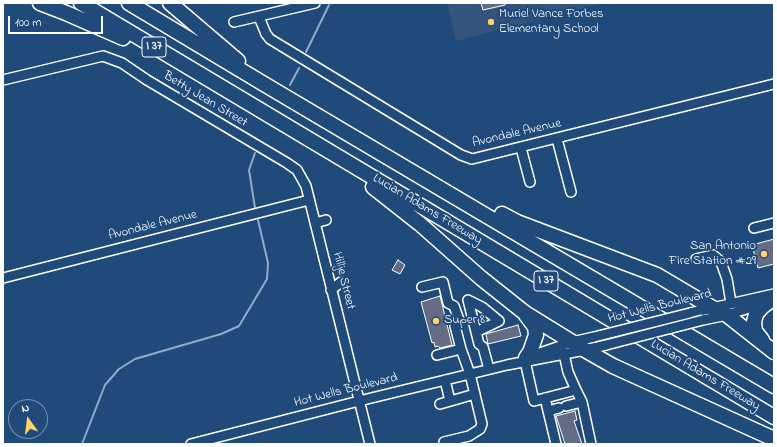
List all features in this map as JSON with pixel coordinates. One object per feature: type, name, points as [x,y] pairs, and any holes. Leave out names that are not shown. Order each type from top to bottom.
[{"type":"highway","points":[[40,3],[66,12],[112,33],[228,91]]},
{"type":"highway","name":"Lucian Adams Freeway","points":[[81,3],[774,417]]},
{"type":"highway","name":"Lucian Adams Freeway","points":[[129,3],[774,386]]},
{"type":"highway","points":[[170,3],[269,87]]},
{"type":"highway","points":[[318,145],[420,224],[481,278],[525,313],[613,366],[774,439]]},
{"type":"highway","points":[[378,151],[517,222],[657,275],[711,307],[729,309],[771,350]]},
{"type":"highway","points":[[771,350],[756,332],[754,322],[756,314],[773,298]]},
{"type":"highway","points":[[525,313],[535,327],[536,335],[534,344],[525,360]]},
{"type":"street","points":[[234,22],[259,17],[290,6],[315,3]]},
{"type":"street","name":"Avondale Avenue","points":[[259,17],[266,34],[270,39],[467,158],[479,158],[521,148],[774,84]]},
{"type":"street","name":"Betty Jean Street","points":[[3,80],[103,56],[122,63],[147,80],[259,147]]},
{"type":"street","points":[[557,139],[571,192]]},
{"type":"street","name":"Hillje Street","points":[[259,147],[287,162],[297,170],[306,186],[370,444]]},
{"type":"street","points":[[521,148],[530,182]]},
{"type":"street","name":"Avondale Avenue","points":[[3,278],[309,200]]},
{"type":"street","points":[[315,223],[326,220]]},
{"type":"street","points":[[754,228],[774,223]]},
{"type":"street","points":[[696,259],[713,255],[721,262],[727,279],[729,309]]},
{"type":"street","points":[[331,290],[341,282]]},
{"type":"street","points":[[422,286],[443,282],[448,303],[454,306],[459,320],[455,326],[470,374],[482,424],[480,429],[469,436],[444,442]]},
{"type":"street","name":"Hot Wells Boulevard","points":[[191,444],[507,364],[606,345],[703,320],[729,309],[773,298]]},
{"type":"street","name":"Hot Wells Boulevard","points":[[525,360],[572,342],[711,307]]},
{"type":"street","points":[[476,332],[479,344],[483,347],[489,369]]},
{"type":"street","points":[[437,355],[461,349]]},
{"type":"street","points":[[564,354],[568,372],[582,402],[591,444]]},
{"type":"street","points":[[525,360],[534,401],[576,390]]},
{"type":"street","points":[[445,380],[450,401]]},
{"type":"street","points":[[440,404],[475,394]]},
{"type":"street","points":[[545,398],[556,444]]},
{"type":"street","points":[[548,411],[582,402]]},
{"type":"shaded area","name":"Muriel Vance Forbes Elementary School","points":[[447,3],[604,3],[456,41]]},
{"type":"building","points":[[481,3],[505,3],[505,5],[483,10]]},
{"type":"building","name":"San Antonio Fire Station #29","points":[[774,239],[774,264],[758,268],[752,245]]},
{"type":"building","points":[[398,260],[405,265],[400,274],[392,270]]},
{"type":"building","name":"Super 8","points":[[440,296],[452,345],[440,348],[438,346],[435,347],[434,342],[432,343],[421,302]]},
{"type":"building","points":[[518,325],[521,336],[488,344],[486,334]]},
{"type":"building","points":[[575,411],[577,420],[574,421],[582,444],[565,444],[556,416]]},
{"type":"waterway","points":[[306,52],[329,5]]},
{"type":"waterway","points":[[290,85],[299,68]]},
{"type":"waterway","points":[[255,153],[249,170],[255,208]]},
{"type":"waterway","points":[[82,444],[105,385],[119,369],[135,359],[221,334],[239,326],[267,279],[268,263],[258,220]]},
{"type":"place","name":"Muriel Vance Forbes Elementary School","points":[[491,22]]},
{"type":"place","name":"San Antonio Fire Station #29","points":[[764,254]]},
{"type":"place","name":"Super 8","points":[[436,321]]}]
